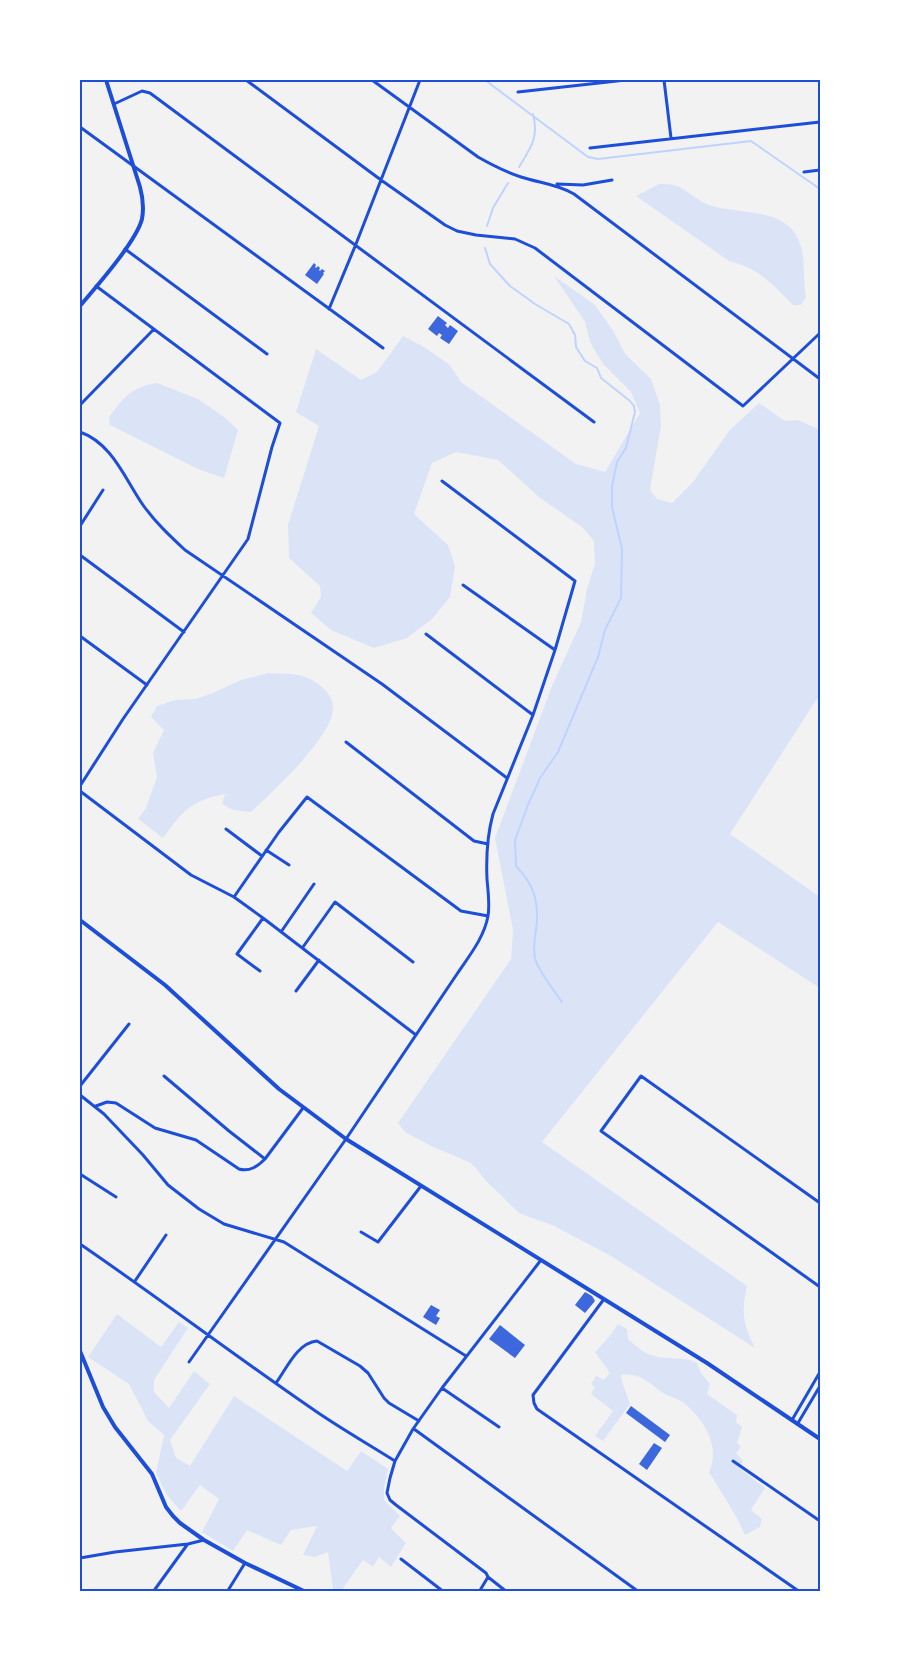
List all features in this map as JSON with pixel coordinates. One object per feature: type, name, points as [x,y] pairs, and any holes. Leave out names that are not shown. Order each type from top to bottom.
[{"type":"street","points":[[80,306],[125,249],[141,220],[143,205],[134,167],[105,80]]},
{"type":"street","points":[[246,80],[445,225],[457,231],[476,235],[515,239],[535,248],[743,406],[819,334]]},
{"type":"street","points":[[372,80],[490,164],[511,174],[552,184],[574,194],[820,379]]},
{"type":"street","points":[[329,309],[420,80]]},
{"type":"street","points":[[518,92],[580,82],[626,80]]},
{"type":"street","points":[[664,80],[671,138]]},
{"type":"street","points":[[114,104],[142,91],[150,93],[594,422]]},
{"type":"street","points":[[590,148],[820,122]]},
{"type":"street","points":[[80,127],[383,348]]},
{"type":"street","points":[[804,172],[820,170]]},
{"type":"street","points":[[552,184],[583,185],[612,180]]},
{"type":"street","points":[[125,249],[267,354]]},
{"type":"street","points":[[80,786],[123,718],[248,539],[280,423],[96,286]]},
{"type":"street","points":[[80,405],[154,329]]},
{"type":"street","points":[[80,432],[108,451],[144,506],[185,550],[382,684],[507,778]]},
{"type":"street","points":[[189,1362],[346,1139],[475,948],[488,916],[488,844],[493,814],[533,715],[575,581],[442,481]]},
{"type":"street","points":[[80,526],[103,490]]},
{"type":"street","points":[[80,555],[184,632]]},
{"type":"street","points":[[463,585],[555,650]]},
{"type":"street","points":[[426,634],[533,715]]},
{"type":"street","points":[[80,636],[147,685]]},
{"type":"street","points":[[346,742],[474,841],[488,844]]},
{"type":"street","points":[[80,791],[190,875],[234,897],[303,947],[416,1035]]},
{"type":"street","points":[[234,897],[279,832],[307,797],[461,911],[488,916]]},
{"type":"street","points":[[226,829],[262,856]]},
{"type":"street","points":[[266,850],[289,866]]},
{"type":"street","points":[[281,932],[314,884]]},
{"type":"street","points":[[303,947],[335,902],[413,962]]},
{"type":"street","points":[[260,971],[237,954],[263,918]]},
{"type":"street","points":[[80,920],[165,985],[279,1089],[346,1139],[707,1363],[820,1439]]},
{"type":"street","points":[[296,991],[319,960]]},
{"type":"street","points":[[80,1086],[129,1024]]},
{"type":"street","points":[[164,1076],[265,1159]]},
{"type":"street","points":[[820,1203],[641,1076],[601,1131],[820,1287]]},
{"type":"street","points":[[80,1095],[96,1106],[168,1185],[183,1198],[224,1224],[284,1242],[466,1356]]},
{"type":"street","points":[[96,1106],[107,1102],[116,1103],[155,1128],[196,1140],[239,1169],[251,1170],[265,1159],[303,1108]]},
{"type":"street","points":[[80,1174],[116,1197]]},
{"type":"street","points":[[361,1232],[378,1242],[421,1186]]},
{"type":"street","points":[[135,1282],[166,1235]]},
{"type":"street","points":[[80,1244],[316,1412],[395,1461]]},
{"type":"street","points":[[507,1592],[484,1571],[390,1500],[387,1493],[395,1461],[419,1421],[541,1260]]},
{"type":"street","points":[[604,1299],[533,1395],[537,1409],[800,1592]]},
{"type":"street","points":[[276,1383],[301,1347],[309,1342],[317,1341],[360,1366],[368,1373],[384,1398],[419,1421]]},
{"type":"street","points":[[80,1351],[103,1407],[115,1427],[152,1474],[166,1507],[180,1523],[244,1563],[306,1592]]},
{"type":"street","points":[[792,1420],[820,1372]]},
{"type":"street","points":[[798,1424],[820,1386]]},
{"type":"street","points":[[442,1388],[499,1427]]},
{"type":"street","points":[[414,1429],[639,1592]]},
{"type":"street","points":[[733,1461],[820,1521]]},
{"type":"street","points":[[80,1558],[204,1540]]},
{"type":"street","points":[[153,1592],[188,1544]]},
{"type":"street","points":[[401,1559],[444,1592]]},
{"type":"street","points":[[227,1592],[244,1563]]},
{"type":"street","points":[[479,1592],[488,1577]]},
{"type":"shaded area","points":[[659,184],[677,186],[709,205],[765,215],[778,219],[788,226],[797,236],[803,256],[806,297],[801,305],[793,305],[757,272],[729,261],[636,196]]},
{"type":"shaded area","points":[[554,276],[595,305],[614,332],[625,354],[651,379],[660,405],[661,426],[650,490],[657,499],[672,503],[693,482],[729,431],[759,403],[785,421],[798,420],[820,432],[820,694],[730,834],[820,897],[820,988],[718,922],[542,1142],[747,1286],[744,1318],[755,1348],[611,1256],[554,1226],[519,1213],[471,1163],[405,1132],[398,1123],[511,959],[513,930],[495,838],[552,686],[581,622],[595,563],[594,541],[583,528],[539,497],[498,460],[456,452],[432,463],[414,514],[448,545],[455,566],[450,597],[432,619],[407,638],[374,648],[331,630],[311,613],[321,597],[320,586],[289,558],[288,525],[319,426],[296,412],[316,349],[361,380],[377,372],[403,336],[450,365],[461,382],[576,464],[605,472],[640,413],[631,392],[603,364],[590,342],[585,322]]},
{"type":"shaded area","points":[[157,383],[198,399],[238,430],[224,478],[198,469],[110,425],[109,417],[129,394],[141,387]]},
{"type":"shaded area","points":[[269,673],[294,674],[307,678],[322,687],[332,701],[331,719],[301,762],[251,812],[233,810],[222,804],[225,794],[213,797],[188,808],[163,838],[138,819],[146,808],[157,777],[153,753],[164,730],[151,717],[157,706],[175,700],[195,699],[241,680]]},
{"type":"shaded area","points":[[117,1314],[161,1347],[179,1322],[188,1328],[154,1380],[154,1392],[169,1408],[194,1371],[210,1384],[170,1440],[176,1458],[190,1466],[234,1396],[347,1471],[361,1451],[388,1469],[384,1500],[400,1516],[391,1528],[406,1543],[391,1567],[379,1557],[373,1567],[363,1560],[341,1591],[336,1591],[333,1589],[328,1552],[315,1557],[303,1555],[317,1526],[291,1530],[281,1545],[247,1530],[233,1551],[202,1532],[219,1499],[200,1485],[181,1511],[167,1495],[156,1473],[164,1435],[148,1421],[129,1384],[88,1357]]},
{"type":"shaded area","points":[[618,1324],[627,1329],[628,1339],[648,1354],[697,1363],[701,1373],[710,1384],[707,1394],[737,1415],[736,1422],[742,1427],[737,1443],[741,1447],[736,1453],[743,1461],[739,1468],[765,1488],[751,1510],[762,1519],[760,1527],[745,1535],[709,1472],[713,1453],[712,1443],[698,1417],[682,1401],[663,1393],[644,1379],[634,1375],[621,1375],[630,1404],[603,1441],[595,1436],[613,1411],[591,1394],[595,1387],[591,1384],[596,1376],[604,1380],[610,1373],[595,1352]]},
{"type":"building","points":[[314,263],[320,271],[322,269],[325,271],[317,284],[305,275]]},
{"type":"building","points":[[438,316],[447,323],[445,325],[448,328],[450,325],[458,331],[449,344],[440,338],[442,335],[439,333],[437,336],[428,329]]},
{"type":"building","points":[[585,1292],[595,1301],[585,1313],[575,1305]]},
{"type":"building","points":[[431,1305],[440,1310],[436,1316],[440,1318],[436,1325],[423,1317]]},
{"type":"building","points":[[500,1325],[525,1345],[515,1358],[489,1339]]},
{"type":"building","points":[[631,1406],[670,1435],[665,1442],[626,1413]]},
{"type":"building","points":[[654,1443],[662,1448],[647,1470],[639,1464]]},
{"type":"waterway","points":[[485,80],[588,157],[598,159],[751,141],[820,189]]},
{"type":"waterway","points":[[519,167],[534,136],[533,114]]},
{"type":"waterway","points":[[487,226],[493,208],[508,183]]},
{"type":"waterway","points":[[485,248],[490,264],[510,286],[569,324],[575,335],[576,347],[585,361],[597,368],[601,378],[630,401],[635,412],[626,448],[617,462],[612,486],[612,507],[622,549],[621,598],[605,630],[598,657],[558,752],[540,778],[515,840],[516,866],[526,878],[535,898],[536,963],[562,1002]]}]
